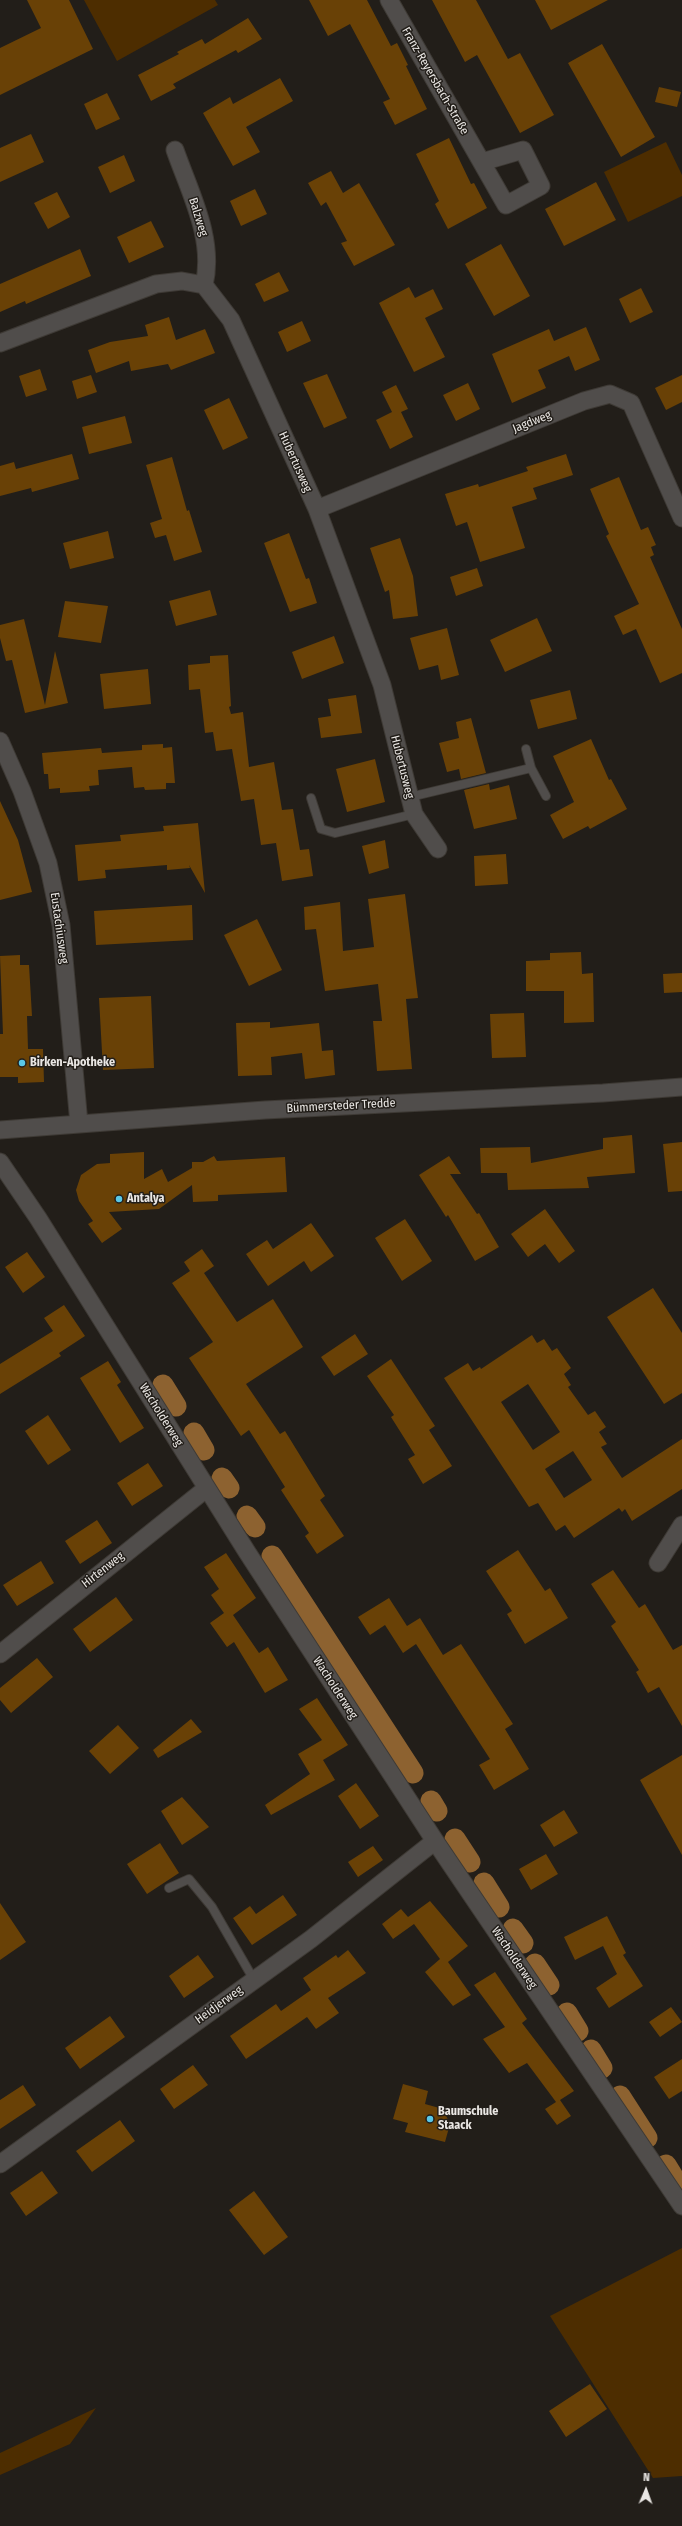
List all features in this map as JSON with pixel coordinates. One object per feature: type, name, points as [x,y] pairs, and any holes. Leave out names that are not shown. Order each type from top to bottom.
[{"type":"street","name":"Franz-Reyersbach-Straße","points":[[389,0],[482,162]]},
{"type":"street","name":"Balzweg","points":[[175,150],[203,228],[208,266],[204,285]]},
{"type":"street","points":[[0,344],[156,284],[182,281],[204,285]]},
{"type":"street","name":"Hubertusweg","points":[[204,285],[231,320],[317,509],[382,685],[414,814],[438,849]]},
{"type":"street","name":"Jagdweg","points":[[317,509],[584,401],[610,394],[631,403],[682,518]]},
{"type":"street","name":"Eustachiusweg","points":[[0,741],[22,791],[48,863],[61,925],[79,1124]]},
{"type":"street","name":"Bümmersteder Tredde","points":[[0,1130],[265,1110],[603,1093],[682,1087]]},
{"type":"street","name":"Wacholderweg","points":[[0,1162],[434,1841],[682,2206]]},
{"type":"street","name":"Hirtenweg","points":[[0,1654],[207,1488]]},
{"type":"street","points":[[658,1563],[682,1524]]},
{"type":"street","name":"Heidjerweg","points":[[0,2164],[311,1939],[434,1841]]},
{"type":"lane","points":[[526,749],[531,768],[546,796]]},
{"type":"lane","points":[[410,797],[531,768]]},
{"type":"lane","points":[[311,798],[321,829],[335,833],[414,814]]},
{"type":"lane","points":[[169,1888],[189,1879],[212,1907],[254,1980]]},
{"type":"shaded area","points":[[84,0],[215,0],[218,5],[117,61]]},
{"type":"shaded area","points":[[666,142],[682,175],[682,196],[628,222],[604,172]]},
{"type":"shaded area","points":[[682,2248],[682,2476],[653,2478],[550,2316]]},
{"type":"shaded area","points":[[96,2408],[70,2444],[0,2475],[0,2453]]},
{"type":"building","points":[[27,0],[69,0],[93,49],[0,95],[0,48],[41,28]]},
{"type":"building","points":[[309,0],[367,0],[391,46],[397,43],[408,65],[406,66],[427,109],[395,125],[383,102],[390,99],[350,24],[328,36]]},
{"type":"building","points":[[432,0],[476,0],[508,59],[520,53],[554,115],[520,133],[477,55],[465,62]]},
{"type":"building","points":[[535,0],[608,0],[551,30]]},
{"type":"building","points":[[248,18],[262,39],[238,53],[236,50],[173,84],[176,88],[151,101],[138,75],[179,54],[177,52],[202,39],[205,44]]},
{"type":"building","points":[[602,44],[655,137],[621,157],[568,63]]},
{"type":"building","points":[[280,78],[293,101],[246,127],[260,152],[233,166],[203,113],[230,97],[233,104]]},
{"type":"building","points":[[659,87],[681,92],[677,107],[655,102]]},
{"type":"building","points":[[107,93],[120,119],[96,130],[84,104]]},
{"type":"building","points":[[31,134],[44,162],[0,182],[0,148]]},
{"type":"building","points":[[449,138],[471,184],[474,183],[487,208],[448,229],[435,204],[439,201],[416,154]]},
{"type":"building","points":[[124,155],[135,181],[110,193],[98,167]]},
{"type":"building","points":[[331,171],[343,193],[359,183],[395,245],[354,266],[341,243],[347,241],[326,202],[321,206],[308,183]]},
{"type":"building","points":[[596,182],[616,220],[564,246],[545,209]]},
{"type":"building","points":[[255,189],[267,214],[241,226],[230,201]]},
{"type":"building","points":[[57,192],[70,217],[48,229],[34,203]]},
{"type":"building","points":[[151,221],[164,247],[129,263],[117,237]]},
{"type":"building","points":[[501,244],[530,296],[494,316],[465,264]]},
{"type":"building","points":[[80,249],[91,276],[26,304],[25,301],[0,312],[0,284]]},
{"type":"building","points":[[279,272],[289,291],[264,302],[255,284]]},
{"type":"building","points":[[409,287],[415,298],[433,289],[443,309],[425,318],[445,357],[414,372],[379,303]]},
{"type":"building","points":[[641,288],[653,312],[630,323],[619,299]]},
{"type":"building","points":[[169,317],[176,340],[205,329],[215,353],[171,370],[168,364],[131,371],[129,361],[96,373],[88,350],[110,342],[148,336],[145,325]]},
{"type":"building","points":[[302,321],[311,341],[287,352],[278,332]]},
{"type":"building","points":[[586,327],[600,360],[575,371],[569,356],[538,370],[546,388],[512,403],[492,354],[549,329],[554,341]]},
{"type":"building","points":[[40,369],[47,390],[26,397],[19,376]]},
{"type":"building","points":[[327,374],[347,418],[324,428],[303,383]]},
{"type":"building","points":[[91,375],[97,392],[77,399],[72,381]]},
{"type":"building","points":[[682,375],[682,402],[666,410],[655,388]]},
{"type":"building","points":[[468,383],[480,409],[456,421],[443,395]]},
{"type":"building","points":[[396,385],[408,409],[401,412],[413,437],[390,449],[376,420],[392,412],[382,392]]},
{"type":"building","points":[[229,398],[248,438],[223,450],[204,410]]},
{"type":"building","points":[[125,416],[132,443],[89,454],[82,427]]},
{"type":"building","points":[[72,454],[79,479],[32,492],[31,488],[0,496],[0,466],[14,462],[16,469]]},
{"type":"building","points":[[566,454],[573,475],[533,488],[537,499],[512,507],[525,548],[480,562],[467,522],[456,526],[445,494],[478,484],[479,487],[528,471],[526,467]]},
{"type":"building","points":[[172,457],[187,511],[189,510],[202,552],[174,561],[166,535],[155,538],[150,523],[162,519],[146,465]]},
{"type":"building","points":[[619,477],[641,530],[648,527],[656,545],[651,547],[654,555],[650,557],[682,629],[682,673],[660,683],[636,629],[623,635],[614,616],[639,604],[606,536],[609,534],[590,489]]},
{"type":"building","points":[[108,531],[114,558],[70,569],[63,543]]},
{"type":"building","points":[[289,533],[306,579],[309,578],[317,603],[290,612],[264,543]]},
{"type":"building","points":[[400,538],[413,576],[418,616],[393,619],[389,590],[385,592],[370,548]]},
{"type":"building","points":[[477,568],[483,586],[456,596],[450,577]]},
{"type":"building","points":[[210,590],[217,615],[176,626],[169,601]]},
{"type":"building","points":[[65,601],[108,606],[101,643],[58,637]]},
{"type":"building","points":[[537,618],[552,651],[505,672],[490,640]]},
{"type":"building","points":[[24,619],[45,705],[55,651],[68,703],[25,713],[12,660],[6,661],[0,638],[0,625]]},
{"type":"building","points":[[447,628],[459,675],[441,680],[438,665],[419,670],[410,638]]},
{"type":"building","points":[[334,636],[344,663],[302,679],[292,652]]},
{"type":"building","points":[[228,655],[231,706],[229,707],[231,714],[243,712],[249,767],[274,762],[282,810],[293,809],[300,850],[309,849],[313,876],[282,881],[276,843],[261,845],[254,799],[241,801],[232,749],[216,751],[213,732],[205,733],[200,689],[189,690],[188,665],[210,663],[210,656]]},
{"type":"building","points":[[148,669],[151,704],[104,709],[100,674]]},
{"type":"building","points":[[570,690],[577,719],[538,729],[530,700]]},
{"type":"building","points":[[356,695],[362,733],[321,738],[318,718],[331,716],[328,699]]},
{"type":"building","points":[[471,718],[486,773],[461,779],[459,769],[447,772],[439,743],[459,738],[456,722]]},
{"type":"building","points":[[591,739],[609,780],[611,779],[627,809],[590,829],[588,826],[563,839],[550,815],[574,802],[553,756]]},
{"type":"building","points":[[163,744],[163,748],[172,747],[175,783],[166,783],[166,789],[145,790],[144,787],[134,788],[132,767],[98,770],[99,785],[89,786],[90,791],[60,793],[60,788],[49,789],[48,774],[44,774],[42,753],[101,748],[102,753],[142,750],[142,745]]},
{"type":"building","points":[[375,759],[385,802],[347,812],[336,769]]},
{"type":"building","points":[[489,784],[490,790],[509,785],[517,819],[474,829],[464,790]]},
{"type":"building","points":[[0,801],[18,840],[32,892],[0,900]]},
{"type":"building","points":[[198,823],[205,893],[189,865],[190,868],[167,870],[167,865],[105,870],[106,878],[78,881],[75,845],[121,841],[120,835],[164,831],[163,826]]},
{"type":"building","points":[[385,840],[389,868],[369,874],[362,846]]},
{"type":"building","points":[[506,854],[508,884],[475,886],[474,856]]},
{"type":"building","points":[[405,894],[418,998],[406,999],[412,1069],[377,1071],[373,1021],[382,1021],[378,984],[325,991],[316,929],[305,930],[304,907],[340,902],[343,951],[374,947],[368,899]]},
{"type":"building","points":[[192,905],[193,940],[96,945],[94,911]]},
{"type":"building","points":[[257,919],[282,970],[249,986],[224,935]]},
{"type":"building","points":[[581,952],[582,974],[593,973],[594,1022],[564,1023],[564,991],[526,991],[526,961],[550,960],[550,953]]},
{"type":"building","points":[[20,955],[20,965],[29,965],[32,1016],[27,1016],[28,1049],[43,1049],[44,1082],[18,1083],[18,1077],[0,1077],[0,1034],[3,1034],[0,956]]},
{"type":"building","points":[[682,973],[682,992],[664,993],[663,974]]},
{"type":"building","points":[[151,996],[154,1068],[103,1070],[99,998]]},
{"type":"building","points":[[524,1013],[526,1057],[492,1058],[490,1014]]},
{"type":"building","points":[[270,1022],[270,1028],[319,1023],[322,1051],[333,1050],[335,1075],[305,1079],[302,1053],[271,1057],[272,1075],[238,1076],[236,1023]]},
{"type":"building","points":[[632,1135],[635,1173],[587,1177],[589,1188],[508,1190],[507,1173],[481,1173],[480,1148],[530,1147],[531,1163],[603,1149],[603,1138]]},
{"type":"building","points":[[682,1142],[682,1191],[668,1192],[663,1144]]},
{"type":"building","points":[[144,1152],[144,1179],[162,1169],[168,1182],[192,1168],[192,1162],[203,1162],[214,1156],[217,1161],[285,1157],[287,1192],[218,1195],[218,1201],[193,1202],[192,1185],[159,1209],[109,1212],[122,1229],[102,1243],[88,1224],[93,1221],[79,1201],[76,1190],[81,1175],[97,1164],[110,1163],[110,1154]]},
{"type":"building","points":[[449,1156],[461,1174],[450,1174],[477,1214],[479,1213],[499,1247],[475,1261],[448,1215],[446,1217],[419,1175]]},
{"type":"building","points":[[545,1209],[575,1251],[559,1263],[545,1244],[528,1257],[511,1234]]},
{"type":"building","points":[[405,1219],[432,1261],[402,1281],[375,1238]]},
{"type":"building","points":[[311,1223],[334,1256],[311,1272],[304,1261],[268,1286],[246,1254],[267,1240],[273,1249]]},
{"type":"building","points":[[202,1249],[214,1266],[204,1273],[237,1322],[273,1299],[303,1347],[246,1384],[280,1434],[285,1431],[325,1496],[320,1500],[344,1536],[317,1554],[305,1536],[309,1533],[281,1490],[285,1487],[249,1430],[241,1436],[189,1358],[213,1342],[172,1283],[190,1271],[184,1262]]},
{"type":"building","points":[[27,1252],[45,1277],[23,1293],[5,1267]]},
{"type":"building","points":[[653,1288],[682,1333],[682,1393],[664,1404],[607,1317]]},
{"type":"building","points":[[64,1305],[85,1336],[59,1353],[61,1356],[0,1394],[0,1364],[53,1331],[44,1318]]},
{"type":"building","points":[[355,1334],[368,1354],[334,1376],[321,1357]]},
{"type":"building","points":[[532,1335],[537,1343],[544,1339],[552,1351],[557,1348],[571,1368],[564,1374],[571,1385],[568,1387],[588,1415],[595,1411],[606,1427],[599,1432],[607,1444],[601,1447],[622,1478],[682,1439],[682,1489],[632,1521],[625,1509],[622,1512],[619,1508],[574,1538],[565,1525],[556,1531],[538,1503],[529,1507],[444,1378],[468,1363],[473,1371],[480,1367],[481,1369]],"holes":[[[528,1384],[560,1432],[533,1450],[501,1402]],[[573,1451],[592,1480],[564,1498],[545,1469]]]},
{"type":"building","points":[[391,1359],[435,1426],[429,1430],[452,1466],[423,1484],[408,1459],[415,1455],[391,1417],[394,1415],[367,1376]]},
{"type":"building","points":[[108,1361],[121,1382],[117,1385],[144,1428],[120,1443],[80,1378]]},
{"type":"building","points":[[48,1415],[71,1450],[48,1465],[25,1431]]},
{"type":"building","points":[[148,1463],[163,1486],[132,1506],[117,1483]]},
{"type":"building","points":[[97,1520],[112,1543],[80,1564],[65,1541]]},
{"type":"building","points":[[518,1550],[545,1591],[550,1588],[568,1618],[525,1644],[507,1614],[512,1611],[486,1571]]},
{"type":"building","points":[[226,1553],[256,1598],[233,1615],[259,1653],[268,1647],[288,1680],[265,1693],[234,1642],[227,1647],[210,1623],[224,1613],[211,1595],[219,1589],[204,1567]]},
{"type":"building","points":[[41,1561],[54,1583],[17,1606],[3,1585]]},
{"type":"building","points":[[613,1570],[639,1608],[645,1604],[673,1650],[682,1645],[682,1726],[659,1687],[648,1693],[636,1672],[639,1670],[611,1626],[616,1622],[591,1584]]},
{"type":"building","points":[[116,1597],[133,1620],[90,1652],[73,1629]]},
{"type":"building","points":[[389,1598],[407,1626],[420,1618],[443,1655],[461,1644],[513,1724],[505,1729],[529,1769],[494,1790],[479,1765],[490,1759],[416,1644],[403,1653],[385,1625],[370,1635],[358,1617]]},
{"type":"building","points":[[37,1658],[53,1677],[11,1713],[0,1700],[0,1688]]},
{"type":"building","points":[[317,1698],[348,1745],[323,1760],[335,1780],[271,1815],[265,1805],[310,1774],[298,1754],[322,1740],[299,1709]]},
{"type":"building","points":[[191,1719],[202,1732],[158,1758],[153,1750]]},
{"type":"building","points":[[118,1725],[139,1748],[110,1774],[89,1751]]},
{"type":"building","points":[[682,1755],[682,1855],[640,1780]]},
{"type":"building","points":[[356,1783],[379,1816],[360,1829],[338,1796]]},
{"type":"building","points":[[182,1797],[209,1827],[182,1845],[161,1811]]},
{"type":"building","points":[[564,1810],[578,1833],[554,1847],[540,1825]]},
{"type":"building","points":[[160,1843],[179,1873],[147,1894],[127,1864]]},
{"type":"building","points":[[373,1846],[383,1860],[358,1877],[348,1862]]},
{"type":"building","points":[[546,1854],[558,1874],[531,1890],[519,1869]]},
{"type":"building","points":[[283,1895],[297,1915],[252,1945],[233,1918],[250,1906],[256,1914]]},
{"type":"building","points":[[430,1901],[468,1946],[448,1962],[471,1995],[453,2006],[425,1972],[440,1959],[414,1924],[393,1939],[382,1924],[401,1909],[408,1917]]},
{"type":"building","points":[[0,1903],[26,1942],[0,1960]]},
{"type":"building","points":[[607,1916],[626,1953],[623,1955],[643,1986],[609,2008],[596,1988],[617,1974],[603,1946],[575,1960],[564,1937]]},
{"type":"building","points":[[348,1950],[366,1973],[328,1998],[339,2013],[316,2029],[307,2017],[246,2059],[230,2036],[276,2004],[281,2011],[311,1990],[303,1978],[336,1955],[338,1958]]},
{"type":"building","points":[[198,1955],[214,1977],[184,1998],[169,1976]]},
{"type":"building","points":[[495,1972],[527,2019],[522,2023],[574,2091],[560,2100],[571,2116],[557,2125],[545,2109],[556,2102],[527,2063],[509,2073],[483,2039],[505,2027],[474,1985]]},
{"type":"building","points":[[671,2007],[682,2022],[660,2037],[649,2022]]},
{"type":"building","points":[[110,2016],[125,2037],[80,2069],[65,2048]]},
{"type":"building","points":[[682,2059],[682,2091],[669,2099],[654,2077]]},
{"type":"building","points":[[193,2065],[208,2085],[174,2109],[160,2089]]},
{"type":"building","points":[[403,2084],[428,2091],[425,2104],[443,2109],[450,2124],[445,2142],[405,2132],[408,2123],[393,2119]]},
{"type":"building","points":[[23,2085],[36,2105],[0,2129],[0,2100]]},
{"type":"building","points":[[120,2120],[135,2141],[92,2172],[76,2151]]},
{"type":"building","points":[[42,2171],[58,2193],[26,2216],[10,2193]]},
{"type":"building","points":[[254,2191],[288,2237],[264,2255],[229,2210]]},
{"type":"building","points":[[590,2384],[607,2409],[566,2437],[549,2411]]},
{"type":"waterway","points":[[163,1385],[176,1406]]},
{"type":"waterway","points":[[194,1433],[204,1450]]},
{"type":"waterway","points":[[222,1478],[229,1488]]},
{"type":"waterway","points":[[247,1516],[255,1527]]},
{"type":"waterway","points":[[272,1556],[413,1773]]},
{"type":"waterway","points":[[431,1801],[437,1811]]},
{"type":"waterway","points":[[455,1839],[470,1862]]},
{"type":"waterway","points":[[484,1883],[499,1907]]},
{"type":"waterway","points":[[513,1929],[523,1943]]},
{"type":"waterway","points":[[535,1964],[549,1985]]},
{"type":"waterway","points":[[567,2013],[578,2031]]},
{"type":"waterway","points":[[591,2050],[602,2068]]},
{"type":"waterway","points":[[620,2096],[647,2138]]},
{"type":"waterway","points":[[666,2165],[682,2191]]},
{"type":"place","name":"Birken-Apotheke","points":[[22,1063]]},
{"type":"place","name":"Antalya","points":[[119,1199]]},
{"type":"place","name":"Baumschule Staack","points":[[430,2119]]}]
